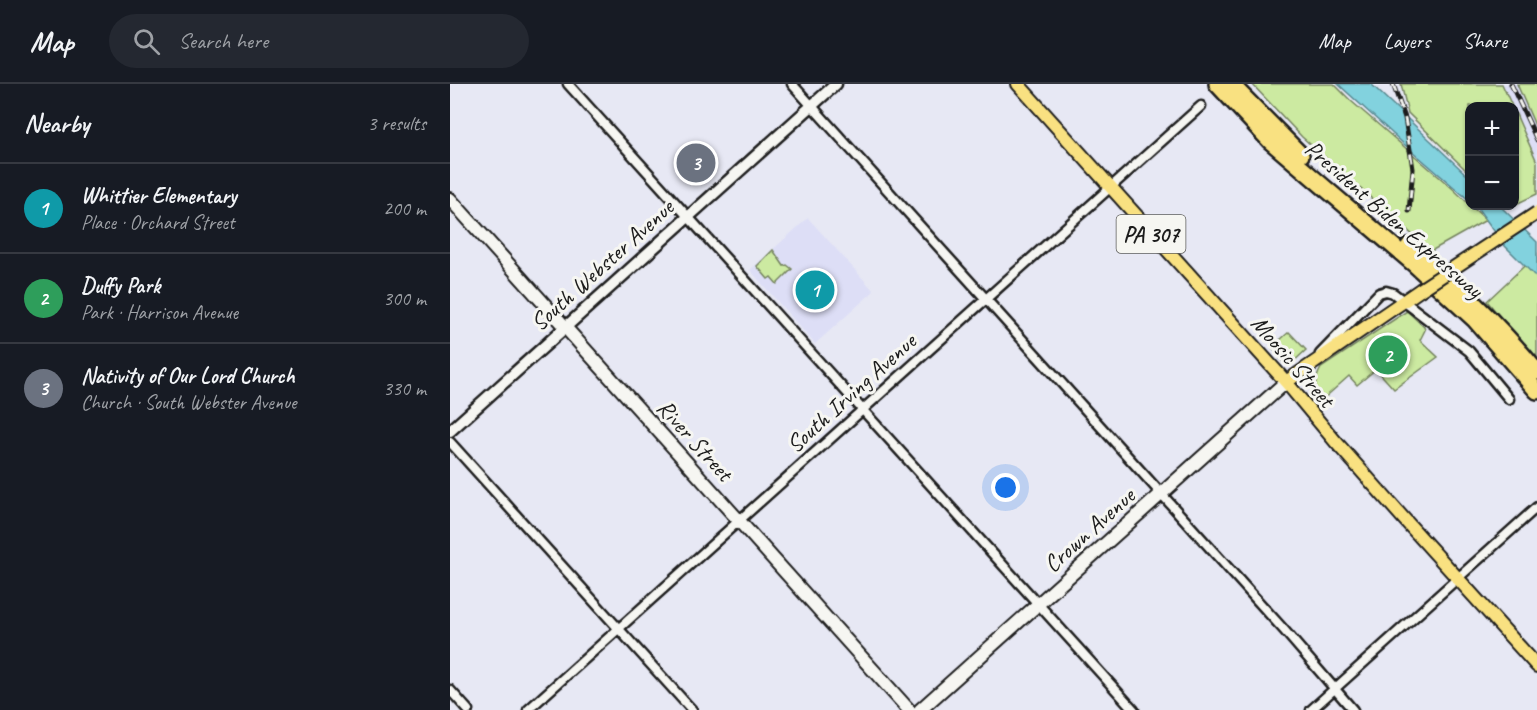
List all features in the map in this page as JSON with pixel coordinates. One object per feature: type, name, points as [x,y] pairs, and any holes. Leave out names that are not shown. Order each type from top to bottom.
[{"type":"highway","name":"President Biden Expressway","points":[[1217,84],[1270,141],[1414,264],[1475,320],[1537,391]]},
{"type":"highway","name":"President Biden Expressway","points":[[1231,84],[1286,141],[1335,186],[1465,293],[1537,372]]},
{"type":"main road","name":"Moosic Street","points":[[1018,84],[1286,382],[1456,578],[1537,666]]},
{"type":"main road","name":"River Street","points":[[450,199],[909,710]]},
{"type":"main road","points":[[1286,382],[1403,301],[1537,213]]},
{"type":"main road","name":"Crown Avenue","points":[[920,710],[1286,382]]},
{"type":"street","points":[[568,84],[1134,710]]},
{"type":"street","points":[[792,84],[1161,493],[1353,710]]},
{"type":"street","name":"South Webster Avenue","points":[[450,431],[836,84]]},
{"type":"street","name":"South Irving Avenue","points":[[528,710],[1109,186],[1201,106]]},
{"type":"street","points":[[1312,363],[1379,293],[1390,292],[1469,351],[1509,399]]},
{"type":"street","points":[[450,442],[692,710]]},
{"type":"street","points":[[1311,710],[1537,507]]},
{"type":"street","points":[[450,690],[468,710]]},
{"type":"shaded area","points":[[1502,84],[1517,84],[1537,130],[1537,162],[1519,121],[1519,102],[1510,102]]},
{"type":"shaded area","points":[[808,218],[874,291],[815,344],[750,270]]},
{"type":"green space","points":[[1252,84],[1334,84],[1465,200],[1465,210],[1475,210],[1486,220],[1431,251],[1302,137]]},
{"type":"green space","points":[[1401,84],[1502,84],[1510,102],[1465,102],[1465,169],[1408,113]]},
{"type":"green space","points":[[1517,84],[1537,84],[1537,130]]},
{"type":"green space","points":[[1519,121],[1537,162],[1537,194],[1519,203]]},
{"type":"green space","points":[[773,250],[784,266],[787,265],[792,269],[777,284],[771,277],[768,279],[757,266]]},
{"type":"green space","points":[[1537,254],[1537,361],[1487,301]]},
{"type":"green space","points":[[1407,311],[1424,327],[1425,330],[1420,340],[1438,357],[1394,389],[1376,369],[1357,385],[1349,376],[1321,401],[1316,393],[1315,385],[1321,368]]},
{"type":"green space","points":[[1289,332],[1306,350],[1290,365],[1284,363],[1272,347]]},
{"type":"water","points":[[1338,84],[1371,84],[1465,173],[1465,197]]},
{"type":"water","points":[[1479,210],[1504,210],[1537,242],[1537,278],[1505,246]]},
{"type":"railway","points":[[1393,84],[1405,118],[1413,169],[1409,211]]},
{"type":"railway","points":[[1511,84],[1537,140]]},
{"type":"place","name":"Nativity of Our Lord Church","points":[[696,163]]},
{"type":"place","name":"Whittier Elementary","points":[[815,290]]},
{"type":"place","name":"Duffy Park","points":[[1388,355]]}]
